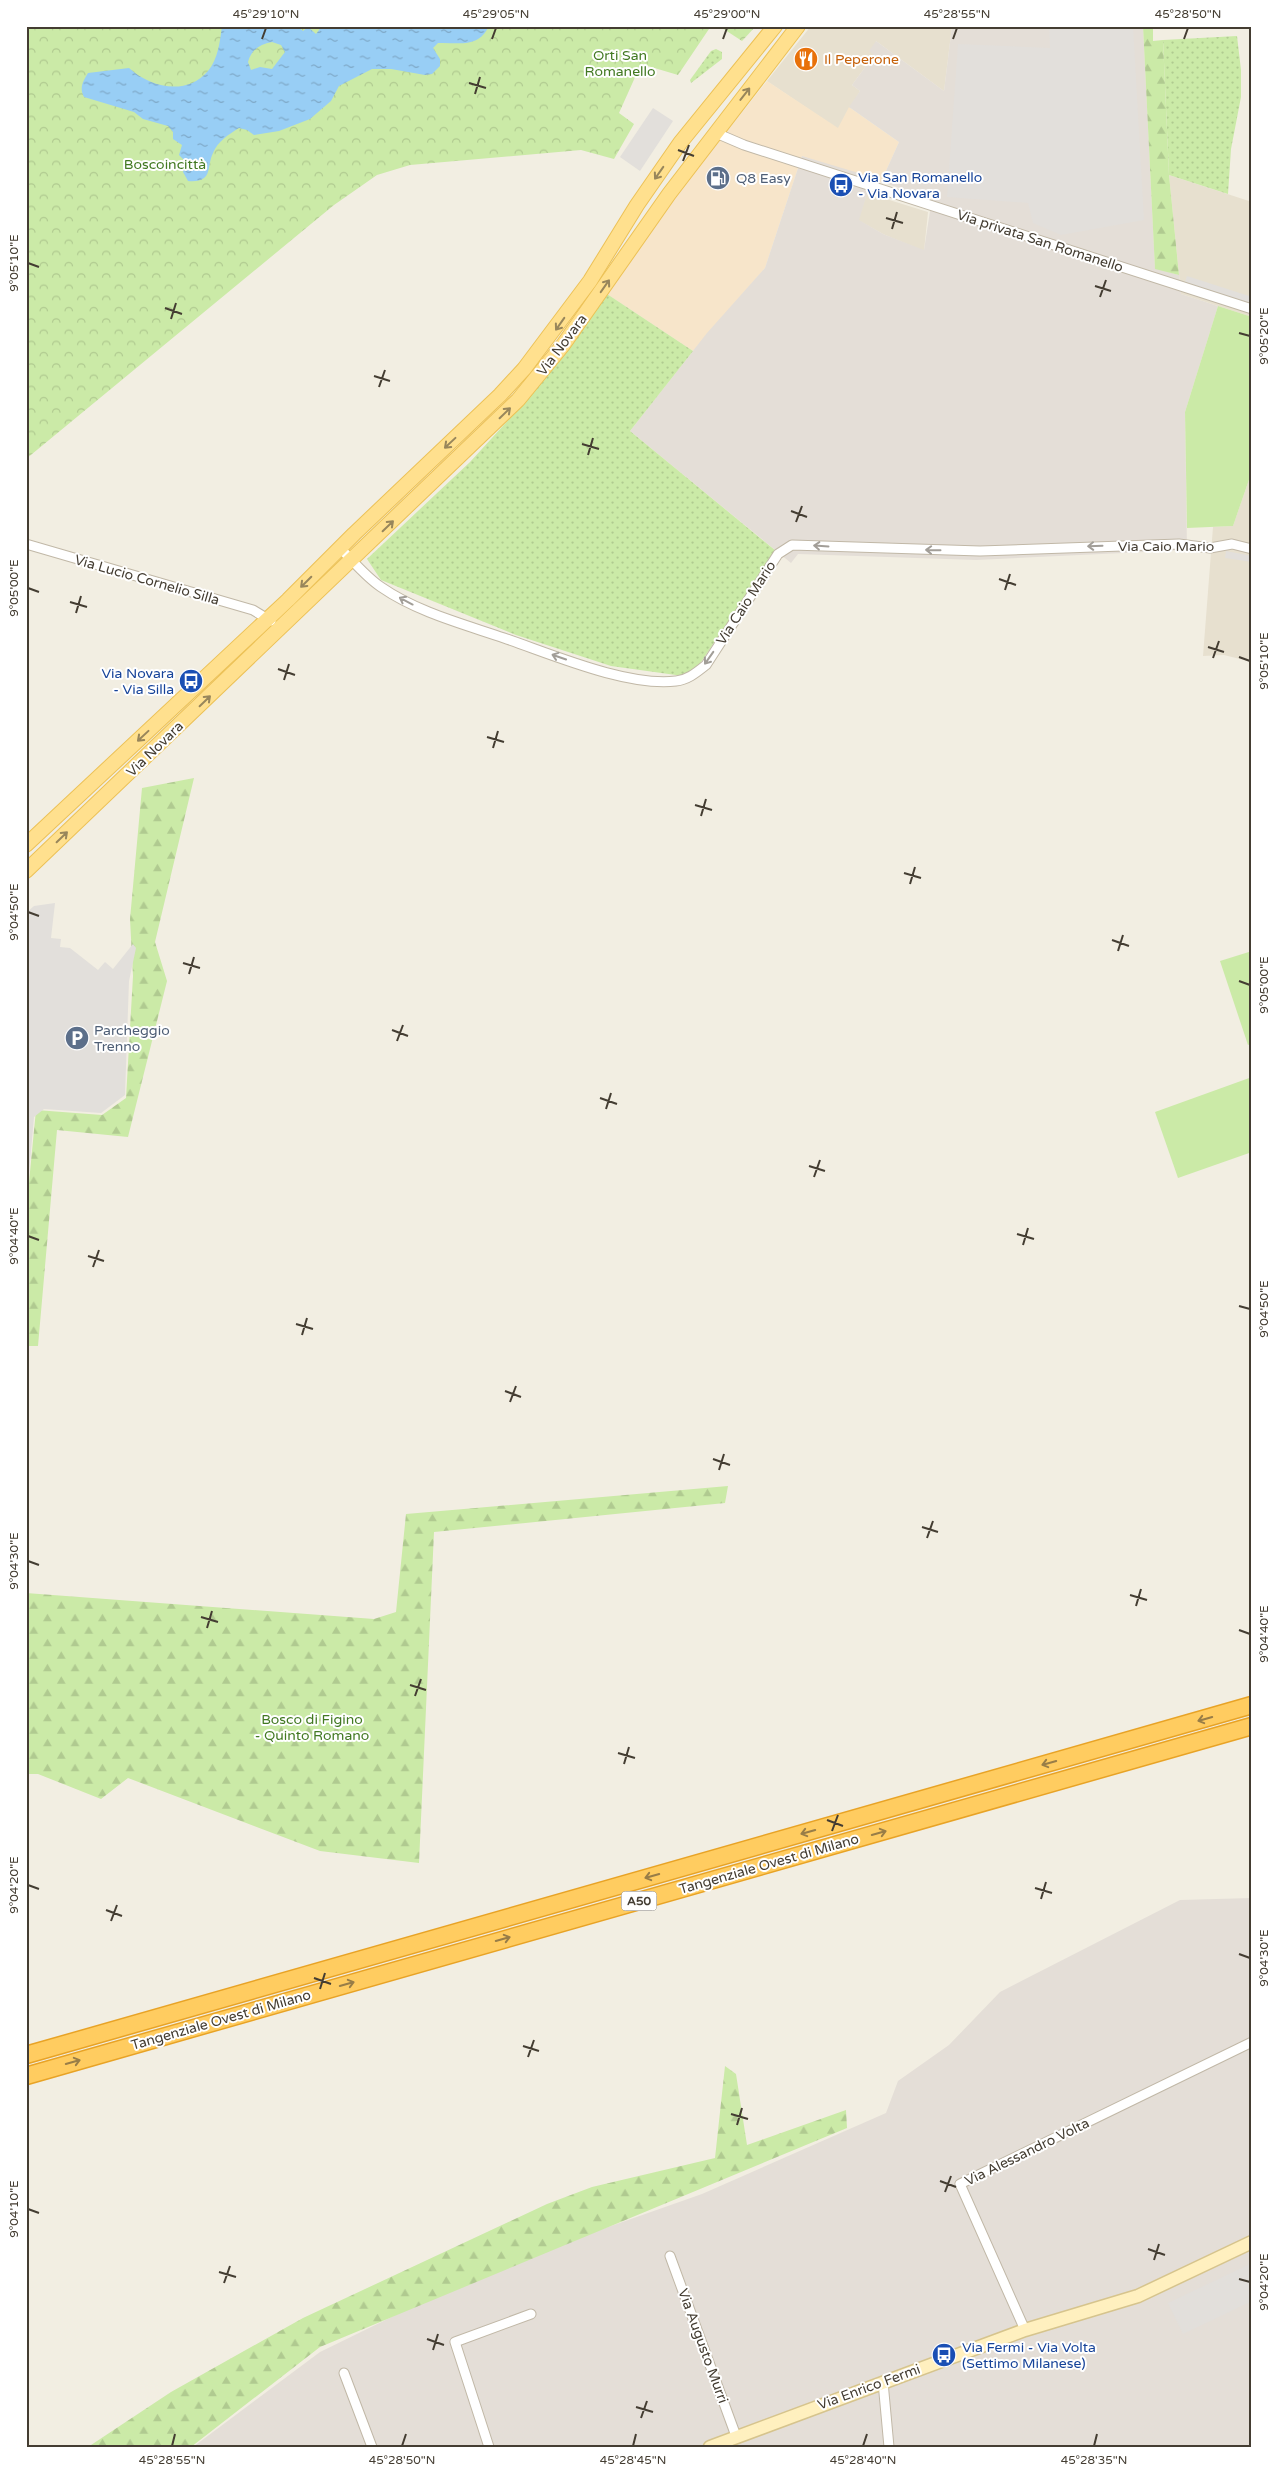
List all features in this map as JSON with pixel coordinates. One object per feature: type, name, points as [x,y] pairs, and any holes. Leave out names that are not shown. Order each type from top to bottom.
[{"type":"highway","name":"Tangenziale Ovest di Milano","points":[[26,2055],[1252,1705]]},
{"type":"highway","name":"Tangenziale Ovest di Milano","points":[[26,2076],[1252,1726]]},
{"type":"main road","name":"Via Novara","points":[[26,846],[267,619],[500,395],[542,348],[590,281],[658,174],[775,26]]},
{"type":"main road","name":"Via Novara","points":[[26,871],[353,560],[524,393],[564,345],[669,194],[798,26]]},
{"type":"main road","points":[[699,121],[716,133]]},
{"type":"street","name":"Via privata San Romanello","points":[[716,133],[744,145],[1252,309]]},
{"type":"street","name":"Via Lucio Cornelio Silla","points":[[26,544],[253,610],[267,619]]},
{"type":"street","name":"Via Caio Mario","points":[[340,548],[381,587],[425,611],[567,660],[618,675],[654,681],[677,681],[689,677],[706,665],[778,554],[792,545],[980,550],[1179,544],[1206,548],[1232,544],[1252,549]]},
{"type":"street","points":[[267,619],[283,626]]},
{"type":"street","name":"Via Alessandro Volta","points":[[1025,2330],[960,2184],[1252,2042]]},
{"type":"street","name":"Via Enrico Fermi","points":[[710,2447],[1025,2330],[1138,2296],[1252,2242]]},
{"type":"street","name":"Via Augusto Murri","points":[[670,2256],[736,2436]]},
{"type":"street","points":[[489,2447],[455,2342],[532,2314]]},
{"type":"street","points":[[344,2373],[372,2447]]},
{"type":"street","points":[[883,2382],[889,2447]]},
{"type":"shaded area","points":[[811,26],[952,26],[944,91],[876,41],[874,55],[852,85],[860,91],[838,129],[767,81]]},
{"type":"shaded area","points":[[952,26],[1143,26],[1155,268],[1179,275],[1181,294],[1218,306],[1185,412],[1187,550],[976,560],[798,554],[791,563],[630,431],[707,333],[765,268],[802,156],[872,177],[859,220],[883,234],[924,250],[932,198],[881,182],[899,142],[849,107],[860,91],[852,85],[874,55],[869,51],[876,41],[944,91]]},
{"type":"shaded area","points":[[1049,26],[1133,26],[1144,220],[1061,235],[1033,223],[1028,203],[947,197],[958,44],[1050,48]]},
{"type":"shaded area","points":[[767,81],[838,128],[849,107],[899,142],[881,182],[802,156],[765,268],[693,351],[607,294],[677,195]]},
{"type":"shaded area","points":[[653,108],[673,121],[640,171],[620,157]]},
{"type":"shaded area","points":[[1169,175],[1252,202],[1252,317],[1181,294]]},
{"type":"shaded area","points":[[867,193],[928,212],[924,251],[883,234],[858,220]]},
{"type":"shaded area","points":[[1187,276],[1252,297],[1252,304],[1185,282]]},
{"type":"shaded area","points":[[1252,471],[1252,662],[1224,655],[1203,656],[1213,527],[1233,526]]},
{"type":"shaded area","points":[[1226,551],[1252,556],[1252,562],[1225,558]]},
{"type":"shaded area","name":"Parcheggio Trenno","points":[[55,903],[51,938],[61,939],[60,947],[70,948],[98,970],[105,962],[113,969],[133,944],[136,948],[129,981],[125,1095],[101,1113],[44,1109],[34,1117],[26,1207],[26,913],[34,906]]},
{"type":"shaded area","points":[[1252,1898],[1252,2447],[193,2447],[320,2352],[492,2268],[702,2194],[886,2113],[898,2081],[949,2045],[1000,1992],[1180,1900]]},
{"type":"shaded area","points":[[1252,2263],[1252,2301],[1183,2334],[1168,2303]]},
{"type":"green space","name":"Boscoincittà","points":[[26,26],[711,26],[678,75],[641,64],[619,113],[634,124],[614,159],[581,150],[410,165],[377,175],[334,205],[26,459]]},
{"type":"green space","points":[[719,26],[756,26],[742,41]]},
{"type":"green space","points":[[1143,26],[1153,26],[1153,41],[1163,40],[1169,175],[1179,275],[1155,269]]},
{"type":"green space","points":[[1237,36],[1241,70],[1241,97],[1231,149],[1228,194],[1169,175],[1163,40]]},
{"type":"green space","points":[[716,49],[722,52],[722,59],[691,83],[690,80],[711,51]]},
{"type":"green space","points":[[607,294],[693,351],[630,431],[776,551],[699,665],[683,676],[611,666],[516,635],[381,580],[367,559],[470,462],[534,392]]},
{"type":"green space","points":[[1218,306],[1252,317],[1252,471],[1233,526],[1187,528],[1185,412]]},
{"type":"green space","points":[[194,778],[155,942],[167,981],[128,1137],[57,1130],[38,1346],[26,1346],[26,1213],[36,1110],[102,1115],[126,1098],[133,976],[130,919],[142,788]]},
{"type":"green space","points":[[1252,951],[1252,1043],[1248,1045],[1220,961]]},
{"type":"green space","points":[[1252,1077],[1252,1152],[1178,1178],[1155,1112]]},
{"type":"green space","name":"Bosco di Figino - Quinto Romano","points":[[728,1486],[725,1503],[434,1532],[419,1863],[320,1851],[128,1778],[101,1799],[38,1774],[26,1774],[26,1593],[374,1619],[396,1612],[406,1514]]},
{"type":"green space","points":[[725,2066],[736,2074],[747,2145],[846,2110],[847,2128],[320,2347],[191,2447],[88,2447],[171,2392],[303,2318],[547,2204],[592,2187],[715,2158]]},
{"type":"water","points":[[222,26],[297,26],[303,31],[308,27],[316,34],[322,26],[489,26],[485,33],[474,41],[467,43],[438,43],[433,48],[440,59],[440,66],[432,74],[425,75],[391,69],[372,69],[339,86],[331,101],[310,119],[279,131],[254,135],[247,130],[239,128],[218,145],[213,153],[208,173],[205,177],[196,181],[188,181],[183,172],[185,161],[179,155],[182,145],[173,139],[173,132],[168,126],[143,119],[134,112],[84,97],[82,85],[88,73],[129,68],[138,75],[158,84],[180,86],[190,84],[208,71],[214,61]],"holes":[[[272,42],[281,45],[285,52],[272,69],[260,67],[251,70],[248,62],[251,54],[257,48]]]},
{"type":"place","name":"Il Peperone","points":[[806,59]]},
{"type":"place","name":"Q8 Easy","points":[[718,178]]},
{"type":"place","name":"Via San Romanello - Via Novara","points":[[841,185]]},
{"type":"place","name":"Via Novara - Via Silla","points":[[191,681]]},
{"type":"place","name":"Parcheggio Trenno","points":[[77,1038]]},
{"type":"place","name":"Via Fermi - Via Volta (Settimo Milanese)","points":[[944,2355]]},
{"type":"park label","name":"Orti San Romanello","points":[[620,64]]}]
